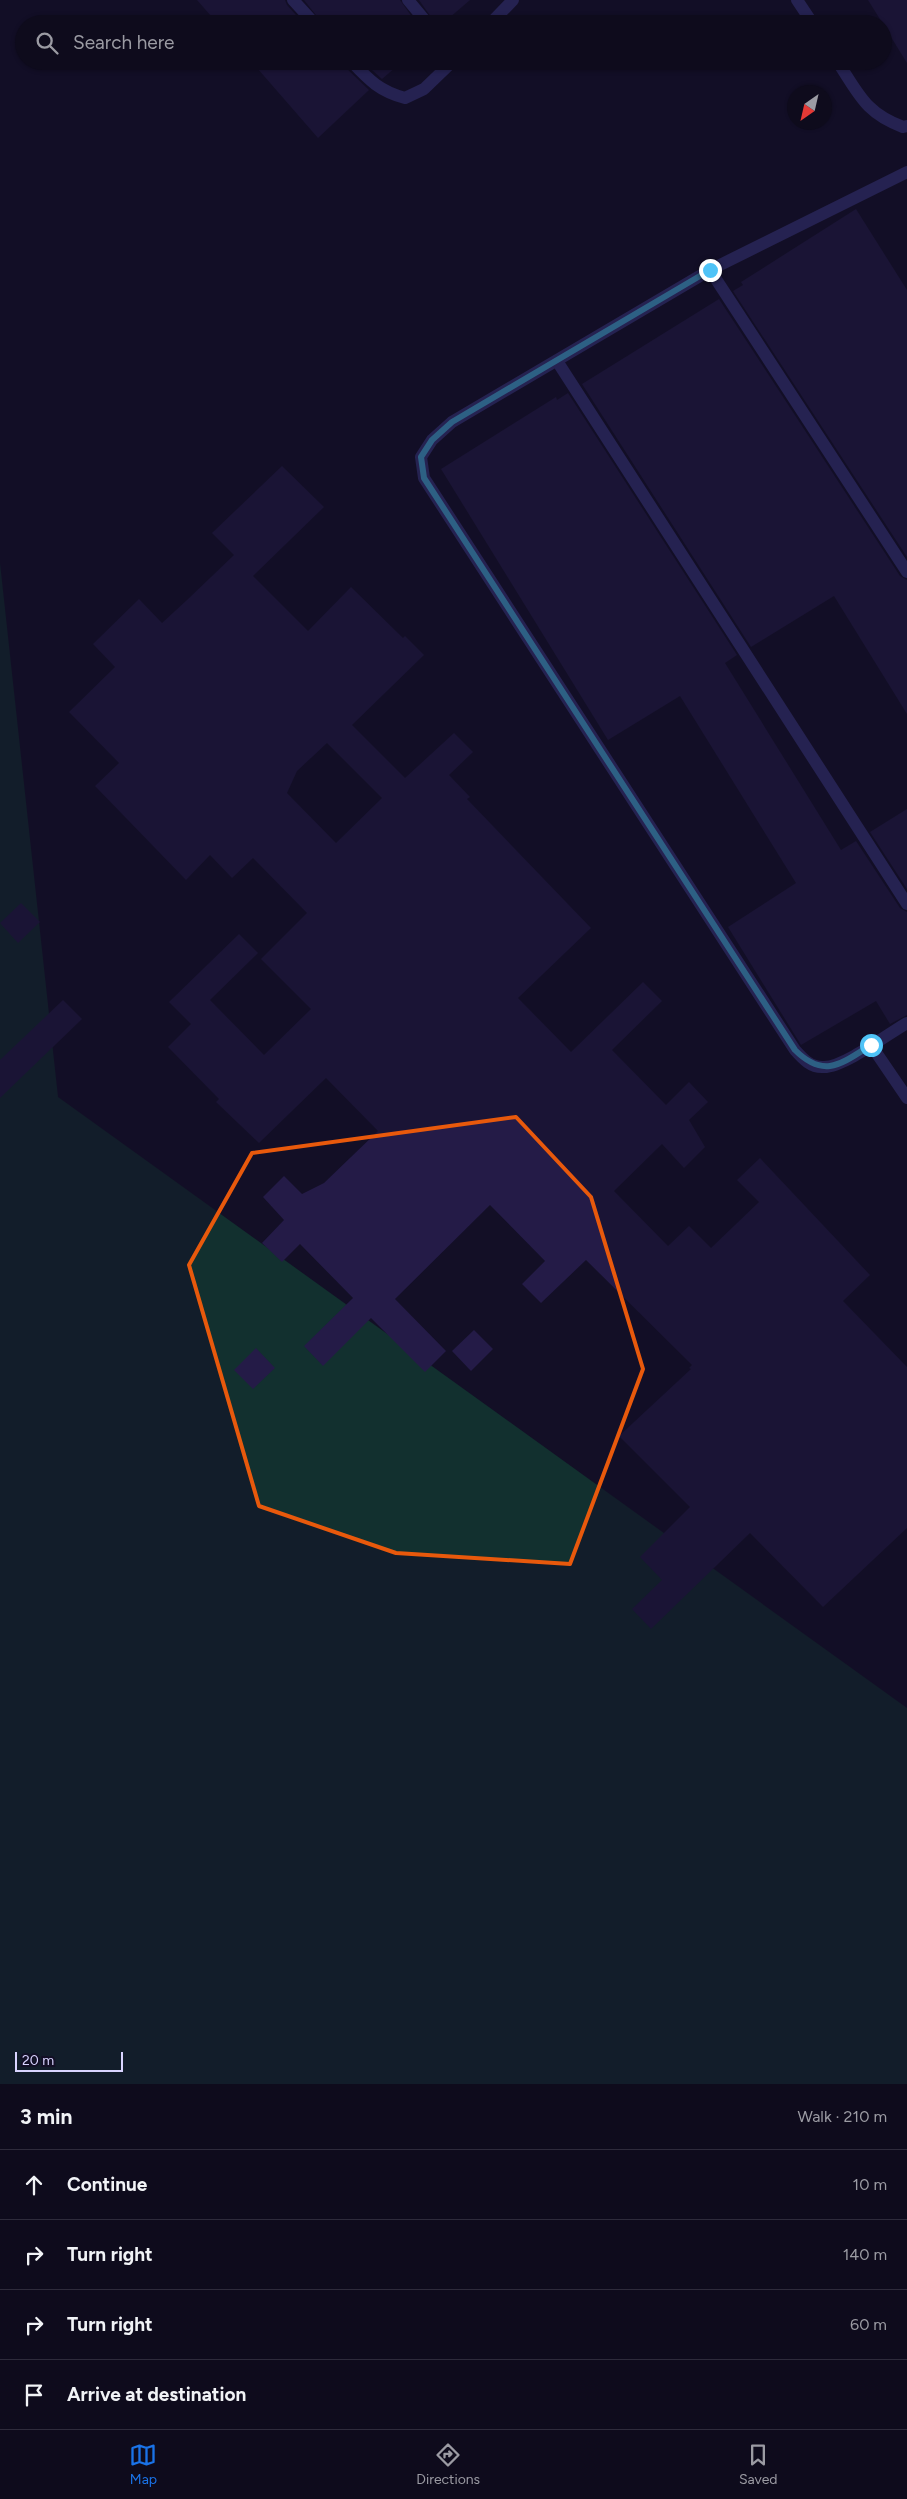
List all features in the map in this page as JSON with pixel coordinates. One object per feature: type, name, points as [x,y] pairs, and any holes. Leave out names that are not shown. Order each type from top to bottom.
[{"type":"street","points":[[293,0],[307,15]]},
{"type":"street","points":[[408,0],[420,15]]},
{"type":"street","points":[[499,15],[513,0]]},
{"type":"street","points":[[797,0],[807,15]]},
{"type":"street","points":[[359,70],[370,82],[387,93],[405,98],[424,89],[444,70]]},
{"type":"street","points":[[844,70],[867,106],[883,120],[906,129]]},
{"type":"street","points":[[907,172],[710,270],[452,422],[432,440],[421,457],[424,478],[795,1050],[808,1063],[824,1067],[846,1061],[907,1023]]},
{"type":"street","points":[[710,270],[907,572]]},
{"type":"street","points":[[557,361],[907,904]]},
{"type":"street","points":[[871,1045],[907,1098]]},
{"type":"highlighted area","points":[[516,1117],[591,1197],[643,1369],[570,1564],[396,1553],[259,1506],[189,1265],[252,1153]]},
{"type":"green space","points":[[0,563],[58,1097],[907,1708],[907,2084],[0,2084]]},
{"type":"building","points":[[197,0],[285,0],[296,15],[210,15]]},
{"type":"building","points":[[304,0],[400,0],[411,15],[316,15]]},
{"type":"building","points":[[419,0],[470,0],[452,15],[430,15]]},
{"type":"building","points":[[868,0],[907,0],[907,63],[892,39],[892,15],[877,15]]},
{"type":"building","points":[[259,70],[348,70],[369,90],[318,138]]},
{"type":"building","points":[[372,70],[392,70],[382,79]]},
{"type":"building","points":[[856,209],[907,290],[907,557],[733,291],[743,285],[741,282]]},
{"type":"building","points":[[719,299],[900,576],[907,580],[907,714],[834,596],[751,647],[582,384]]},
{"type":"building","points":[[568,393],[737,655],[725,663],[841,850],[856,841],[900,908],[907,912],[907,1015],[890,1024],[876,1001],[801,1045],[728,927],[796,883],[680,696],[608,740],[441,469],[556,397],[557,400]]},
{"type":"building","points":[[282,466],[324,507],[253,576],[308,631],[351,587],[403,638],[405,636],[424,655],[352,725],[405,778],[454,733],[473,752],[449,775],[470,797],[467,799],[591,928],[518,998],[571,1052],[643,982],[662,1001],[612,1050],[666,1105],[689,1082],[708,1102],[689,1120],[705,1147],[684,1168],[662,1144],[614,1191],[668,1246],[689,1226],[711,1248],[759,1202],[737,1180],[760,1158],[870,1275],[843,1301],[907,1367],[907,1528],[823,1607],[750,1533],[651,1629],[632,1609],[662,1580],[640,1557],[690,1507],[619,1436],[691,1369],[689,1368],[692,1365],[586,1260],[541,1303],[522,1284],[545,1261],[490,1205],[395,1299],[446,1351],[425,1372],[371,1318],[323,1366],[304,1346],[353,1298],[300,1244],[282,1262],[262,1243],[284,1220],[263,1197],[284,1176],[302,1194],[324,1183],[378,1131],[326,1078],[259,1143],[216,1102],[219,1099],[168,1047],[191,1024],[169,1002],[239,934],[258,953],[210,1000],[264,1055],[311,1009],[261,959],[307,913],[253,858],[232,878],[210,855],[186,880],[95,786],[119,763],[69,712],[115,667],[93,644],[139,599],[162,623],[234,555],[212,533]],"holes":[[[327,743],[382,798],[336,843],[287,793],[297,771]]]},
{"type":"building","points":[[907,809],[907,889],[870,832]]},
{"type":"building","points":[[21,903],[40,922],[18,943],[0,923]]},
{"type":"building","points":[[63,1000],[82,1019],[0,1098],[0,1060]]},
{"type":"building","points":[[474,1330],[493,1349],[471,1371],[452,1351]]},
{"type":"building","points":[[256,1348],[275,1368],[253,1389],[234,1370]]},
{"type":"route","points":[[710,270],[452,422],[432,440],[421,457],[424,478],[795,1050],[808,1063],[824,1067],[846,1061],[871,1045]]}]
